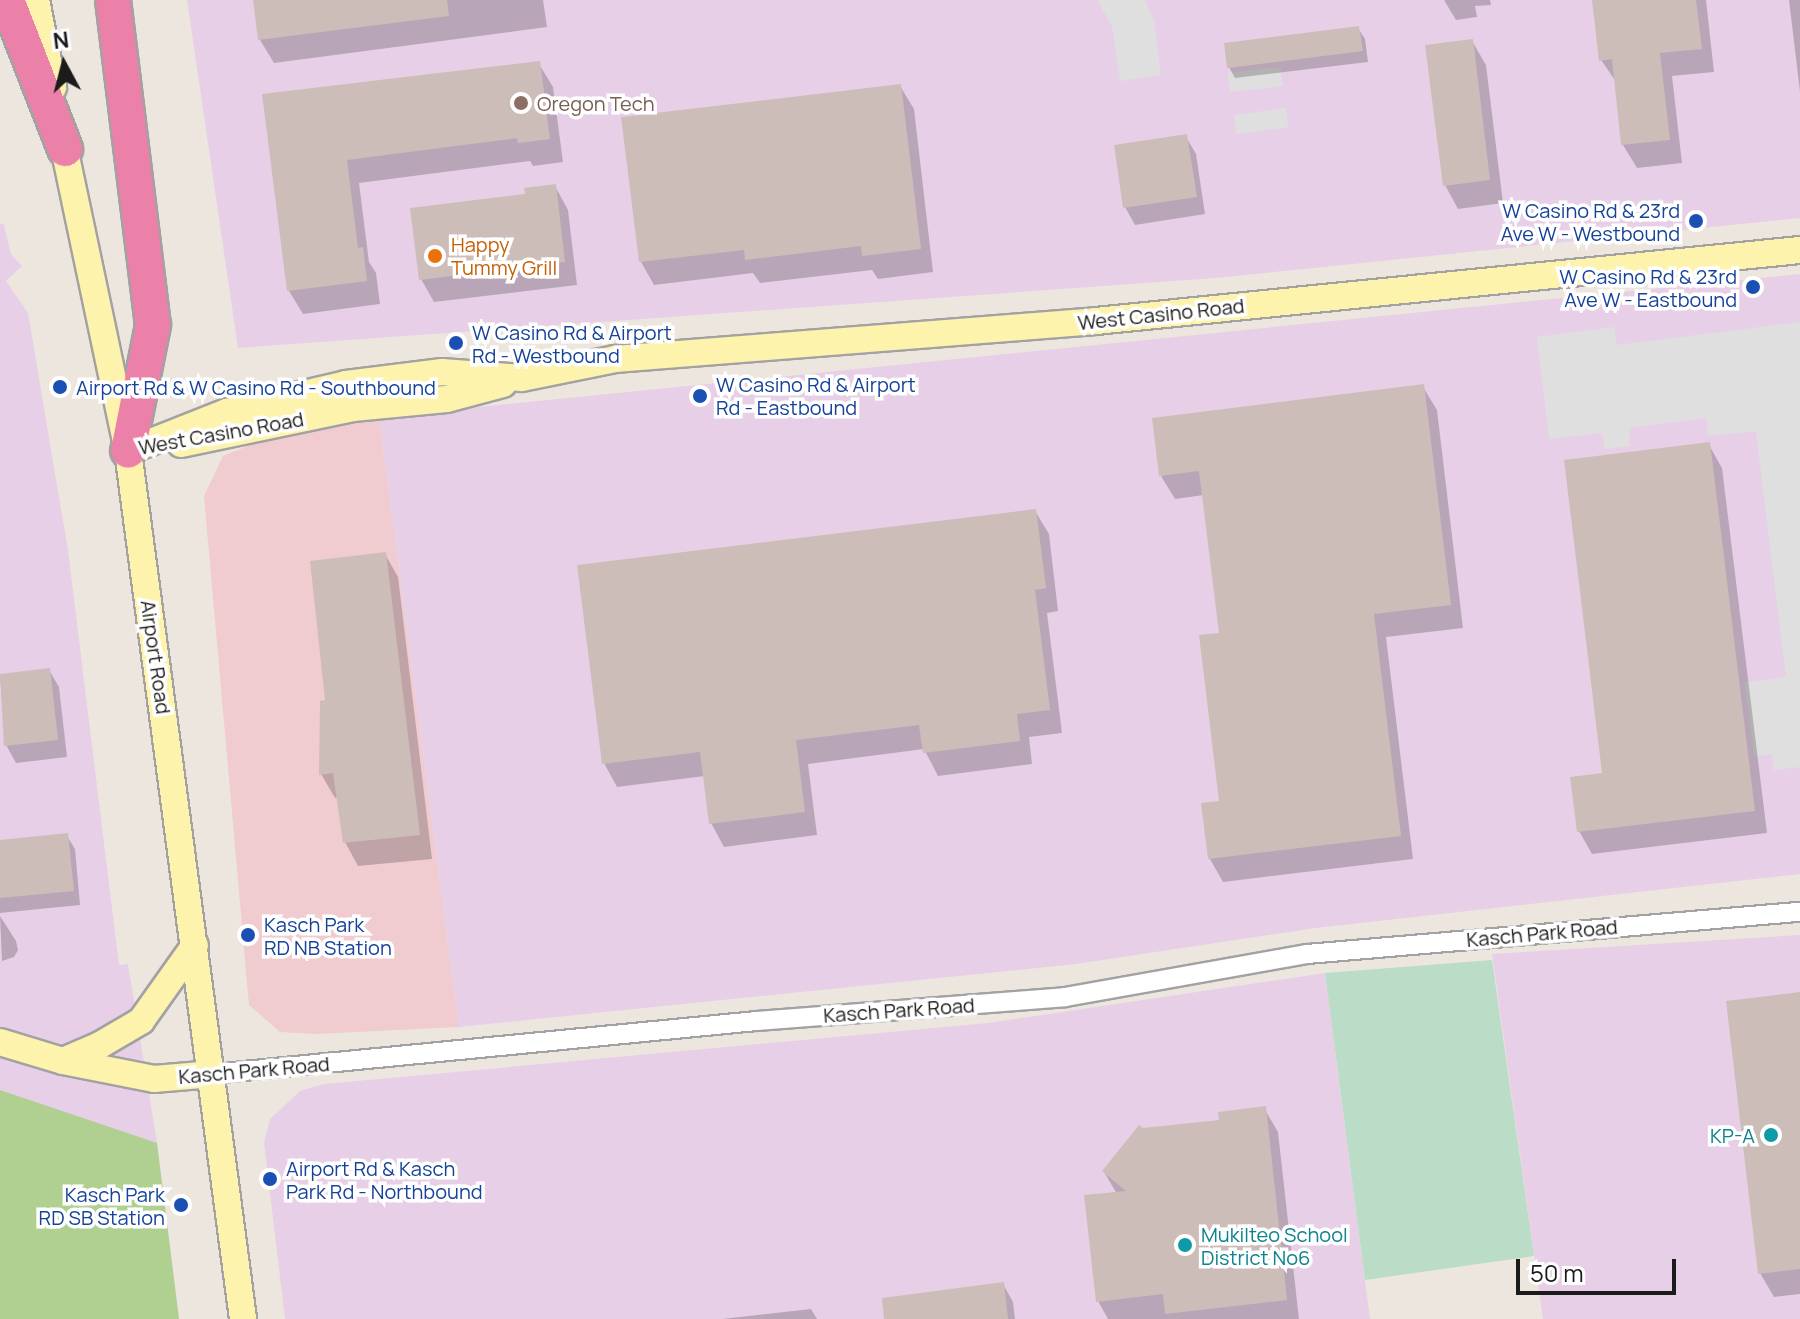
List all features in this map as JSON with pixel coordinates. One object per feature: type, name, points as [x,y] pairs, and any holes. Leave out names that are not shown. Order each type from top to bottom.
[{"type":"highway","points":[[7,0],[65,149]]},
{"type":"highway","points":[[113,0],[153,325],[128,451]]},
{"type":"street","name":"Airport Road","points":[[36,0],[128,451],[213,1074],[243,1319]]},
{"type":"street","name":"West Casino Road","points":[[128,451],[165,448],[353,408],[447,399],[522,378],[615,359],[1096,321],[1800,250]]},
{"type":"street","name":"Kasch Park Road","points":[[0,1042],[63,1061],[154,1079],[756,1021],[1065,997],[1307,954],[1800,912]]},
{"type":"street","points":[[63,1061],[100,1045],[141,1021],[195,945]]},
{"type":"shaded area","points":[[187,0],[1800,0],[1800,218],[1216,278],[238,348]]},
{"type":"shaded area","points":[[1097,0],[1145,0],[1154,21],[1161,75],[1120,81],[1112,26]]},
{"type":"shaded area","points":[[1280,67],[1283,86],[1230,92],[1228,73]]},
{"type":"shaded area","points":[[1286,108],[1288,127],[1236,134],[1234,115]]},
{"type":"shaded area","points":[[0,223],[4,225],[11,254],[22,266],[6,281],[28,313],[68,550],[119,965],[128,964],[157,1143],[179,1319],[0,1319]]},
{"type":"shaded area","points":[[1800,274],[1800,874],[1316,928],[1076,964],[459,1027],[379,417]]},
{"type":"shaded area","points":[[1800,322],[1800,767],[1774,770],[1772,754],[1754,757],[1745,682],[1786,677],[1756,431],[1708,436],[1706,418],[1629,428],[1630,446],[1605,449],[1602,433],[1549,439],[1537,337],[1614,327],[1617,345]]},
{"type":"shaded area","points":[[379,416],[459,1027],[317,1034],[280,1032],[249,1005],[204,496],[223,456],[284,431]]},
{"type":"shaded area","points":[[1800,935],[1800,1319],[1543,1319],[1492,954]]},
{"type":"shaded area","points":[[1325,973],[1370,1319],[285,1319],[264,1143],[270,1119],[300,1091],[324,1084],[988,1023]]},
{"type":"green space","points":[[1492,960],[1534,1256],[1365,1280],[1325,973]]},
{"type":"green space","points":[[0,1090],[157,1143],[179,1319],[0,1319]]},
{"type":"building","points":[[253,0],[447,0],[449,16],[258,40]]},
{"type":"building","points":[[1592,0],[1696,0],[1702,49],[1660,53],[1670,140],[1621,145],[1612,59],[1599,61]]},
{"type":"building","points":[[1359,26],[1363,51],[1227,68],[1224,43]]},
{"type":"building","points":[[1473,39],[1490,180],[1443,186],[1425,45]]},
{"type":"building","points":[[540,61],[550,139],[518,143],[517,138],[347,160],[358,248],[363,247],[367,281],[287,291],[262,94]]},
{"type":"building","points":[[901,84],[921,249],[862,256],[861,246],[745,260],[744,250],[639,262],[621,117]]},
{"type":"building","points":[[1187,134],[1197,197],[1123,208],[1114,145]]},
{"type":"building","points":[[556,184],[565,262],[419,280],[410,208],[525,194],[524,188]]},
{"type":"building","points":[[1424,384],[1451,605],[1374,614],[1401,836],[1208,859],[1201,803],[1219,801],[1199,635],[1219,633],[1199,471],[1159,476],[1152,418]]},
{"type":"building","points":[[1710,442],[1755,811],[1577,832],[1570,777],[1602,773],[1564,460]]},
{"type":"building","points":[[1036,509],[1046,588],[1035,590],[1050,710],[1017,714],[1020,741],[923,753],[919,725],[796,740],[805,812],[709,824],[700,752],[602,764],[577,565]]},
{"type":"building","points":[[386,552],[420,835],[343,843],[333,773],[319,775],[320,701],[325,700],[310,561]]},
{"type":"building","points":[[50,668],[58,740],[4,746],[0,674]]},
{"type":"building","points":[[68,833],[74,891],[0,898],[0,840]]},
{"type":"building","name":"KP-A","points":[[1800,992],[1800,1269],[1758,1274],[1726,1001]]},
{"type":"building","name":"Mukilteo School District No6","points":[[1266,1106],[1287,1300],[1165,1314],[1163,1294],[1096,1302],[1084,1195],[1126,1191],[1102,1171],[1139,1125],[1143,1128],[1219,1120],[1218,1112]]},
{"type":"building","points":[[1004,1282],[1008,1319],[884,1319],[882,1298]]},
{"type":"place","name":"Oregon Tech","points":[[521,103]]},
{"type":"place","name":"W Casino Rd & 23rd Ave W - Westbound","points":[[1696,221]]},
{"type":"place","name":"Happy Tummy Grill","points":[[435,256]]},
{"type":"place","name":"W Casino Rd & 23rd Ave W - Eastbound","points":[[1753,287]]},
{"type":"place","name":"W Casino Rd & Airport Rd - Westbound","points":[[456,343]]},
{"type":"place","name":"Airport Rd & W Casino Rd - Southbound","points":[[60,387]]},
{"type":"place","name":"W Casino Rd & Airport Rd - Eastbound","points":[[700,396]]},
{"type":"place","name":"Kasch Park RD NB Station","points":[[248,935]]},
{"type":"place","name":"KP-A","points":[[1771,1135]]},
{"type":"place","name":"Airport Rd & Kasch Park Rd - Northbound","points":[[270,1179]]},
{"type":"place","name":"Kasch Park RD SB Station","points":[[181,1205]]},
{"type":"place","name":"Mukilteo School District No6","points":[[1185,1245]]}]
